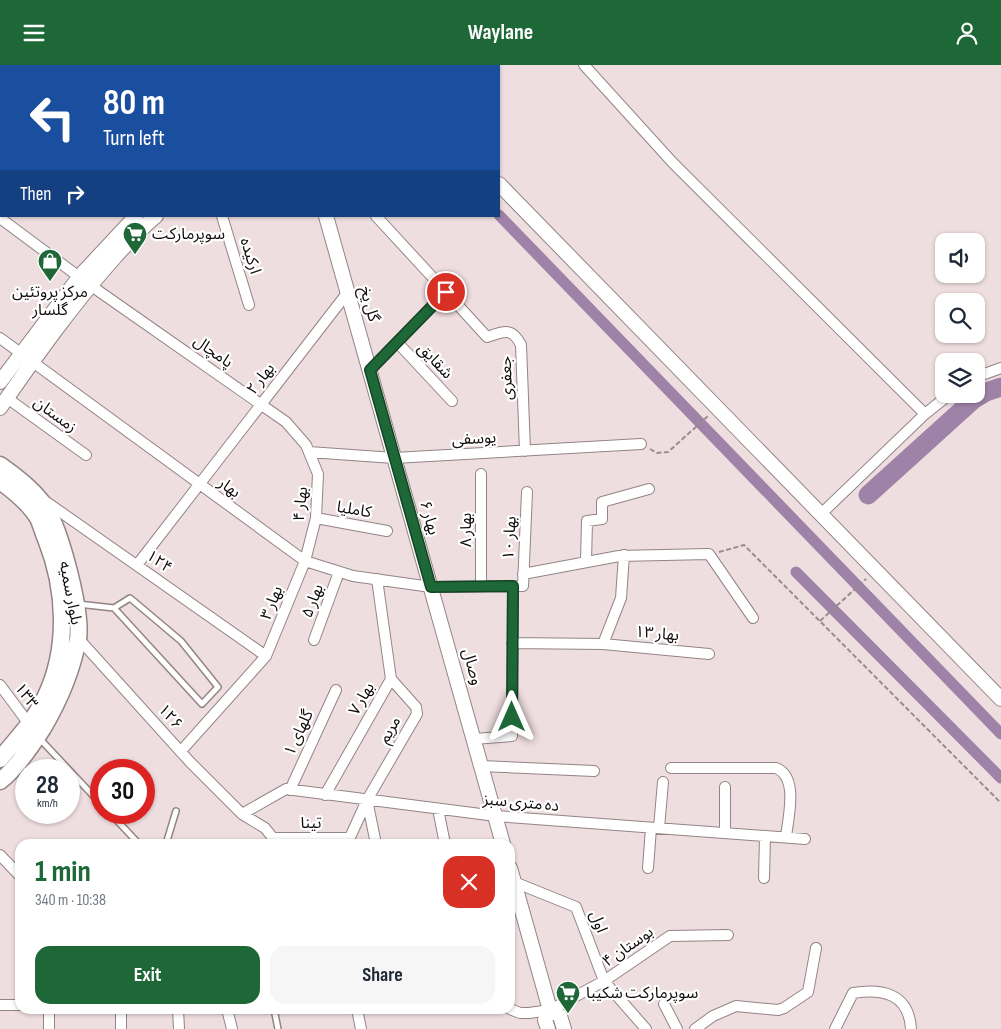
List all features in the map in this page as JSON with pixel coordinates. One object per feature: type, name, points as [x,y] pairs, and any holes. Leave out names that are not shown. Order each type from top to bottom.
[{"type":"main road","points":[[500,185],[1001,699]]},
{"type":"main road","points":[[0,382],[26,357],[135,217]]},
{"type":"main road","points":[[85,281],[155,217]]},
{"type":"main road","name":"گل یخ","points":[[326,217],[394,458]]},
{"type":"main road","points":[[3,403],[26,357]]},
{"type":"main road","name":"بهار ۶","points":[[394,458],[431,587]]},
{"type":"main road","name":"بلوار سمیه","points":[[0,465],[34,493],[48,513],[61,547],[78,614],[78,638],[57,703],[33,731],[0,781]]},
{"type":"main road","name":"بلوار سمیه","points":[[0,481],[25,502],[37,517],[51,551],[59,581],[62,605],[58,660],[33,731],[0,759]]},
{"type":"main road","name":"وصال","points":[[431,587],[502,839]]},
{"type":"main road","points":[[515,887],[550,1010],[545,1020],[548,1029]]},
{"type":"main road","points":[[550,1010],[560,1016],[564,1029]]},
{"type":"street","points":[[584,65],[673,163],[925,414]]},
{"type":"street","name":"ارکیده","points":[[222,217],[249,305]]},
{"type":"street","points":[[370,370],[446,292],[377,217]]},
{"type":"street","name":"پامچال","points":[[0,218],[85,281],[261,403],[286,422],[309,451]]},
{"type":"street","name":"بهار ۲","points":[[137,565],[348,292]]},
{"type":"street","name":"جعفری","points":[[446,292],[488,337],[504,331],[510,332],[521,345],[525,451]]},
{"type":"street","name":"بهار","points":[[0,338],[305,561],[354,576],[431,587],[518,586]]},
{"type":"street","name":"شقایق","points":[[396,342],[452,401]]},
{"type":"street","points":[[985,374],[1001,368]]},
{"type":"street","name":"زمستان","points":[[3,403],[86,455]]},
{"type":"street","points":[[821,514],[939,403]]},
{"type":"street","name":"یوسفی","points":[[309,451],[394,458],[641,444]]},
{"type":"street","name":"بهار ۴","points":[[305,561],[316,518],[318,474],[309,451]]},
{"type":"street","name":"بهار ۸","points":[[481,474],[481,587]]},
{"type":"street","points":[[586,561],[587,521],[602,519],[602,502],[649,489]]},
{"type":"street","name":"بهار ۱۰","points":[[474,739],[512,736],[512,643],[518,586],[523,574],[527,491]]},
{"type":"street","name":"۱۲۴","points":[[34,493],[266,656]]},
{"type":"street","name":"کاملیا","points":[[316,518],[387,531]]},
{"type":"street","points":[[523,574],[624,555],[709,555],[753,619]]},
{"type":"street","name":"بهار ۱۳","points":[[603,644],[622,598],[624,555]]},
{"type":"street","name":"بهار ۳","points":[[181,751],[266,656],[305,561]]},
{"type":"street","name":"بهار ۵","points":[[314,640],[339,572]]},
{"type":"street","name":"بهار ۷","points":[[325,795],[391,679],[377,579]]},
{"type":"street","name":"۱۲۶","points":[[78,638],[181,751],[242,814],[266,828],[272,839]]},
{"type":"street","name":"بهار ۱۳","points":[[512,643],[603,644],[709,654]]},
{"type":"street","name":"مریم","points":[[367,800],[417,714],[416,707],[391,679]]},
{"type":"street","name":"۱۳۳","points":[[0,685],[33,731]]},
{"type":"street","name":"گلهای ۱","points":[[290,790],[336,690]]},
{"type":"street","points":[[481,766],[594,771]]},
{"type":"street","points":[[671,768],[776,768],[783,770],[788,777],[791,796],[786,837]]},
{"type":"street","points":[[648,868],[663,782]]},
{"type":"street","points":[[725,787],[725,833]]},
{"type":"street","points":[[242,814],[286,789],[290,790]]},
{"type":"street","name":"ده متری سبز","points":[[290,790],[496,817],[806,839]]},
{"type":"street","points":[[349,839],[367,800]]},
{"type":"street","points":[[367,800],[375,839]]},
{"type":"street","points":[[438,809],[444,839]]},
{"type":"street","points":[[764,878],[765,836]]},
{"type":"street","points":[[0,855],[15,871]]},
{"type":"street","name":"اول","points":[[515,883],[576,907],[604,981]]},
{"type":"street","name":"بوستان ۴","points":[[550,1010],[604,981],[670,936],[728,935]]},
{"type":"street","points":[[695,1029],[713,1016],[731,1008],[739,1006],[778,1010],[808,992],[816,948]]},
{"type":"street","points":[[604,981],[646,1029]]},
{"type":"street","points":[[835,1029],[854,993],[870,990],[886,993],[900,1000],[909,1017],[912,1029]]},
{"type":"street","points":[[664,1004],[677,1029]]},
{"type":"street","points":[[0,1005],[15,1005]]},
{"type":"street","points":[[515,1011],[529,1013],[550,1010]]},
{"type":"street","points":[[49,1014],[49,1029]]},
{"type":"street","points":[[121,1014],[121,1029]]},
{"type":"street","points":[[178,1014],[179,1029]]},
{"type":"street","points":[[228,1014],[232,1029]]},
{"type":"street","points":[[358,1014],[361,1029]]},
{"type":"lane","points":[[76,603],[114,608],[130,598],[181,641],[218,687],[202,704],[114,608]]},
{"type":"lane","points":[[33,731],[90,792]]},
{"type":"lane","points":[[168,839],[176,811]]},
{"type":"lane","points":[[120,824],[134,839]]},
{"type":"lane","points":[[275,1014],[278,1029]]},
{"type":"path","points":[[641,444],[657,453],[668,452],[708,416]]},
{"type":"path","points":[[709,555],[744,545],[1001,803]]},
{"type":"path","points":[[820,621],[866,579]]},
{"type":"waterway","points":[[500,216],[1001,734]]},
{"type":"waterway","points":[[868,495],[973,400],[986,392],[1001,387]]},
{"type":"waterway","points":[[796,572],[1001,778]]},
{"type":"place","name":"سوپرمارکت","points":[[135,255]]},
{"type":"place","name":"مرکز پروتئین گلسار","points":[[50,282]]},
{"type":"place","name":"سوپرمارکت شکیبا","points":[[568,1014]]},
{"type":"route","points":[[446,292],[370,370],[431,587],[513,586],[512,717]]}]
